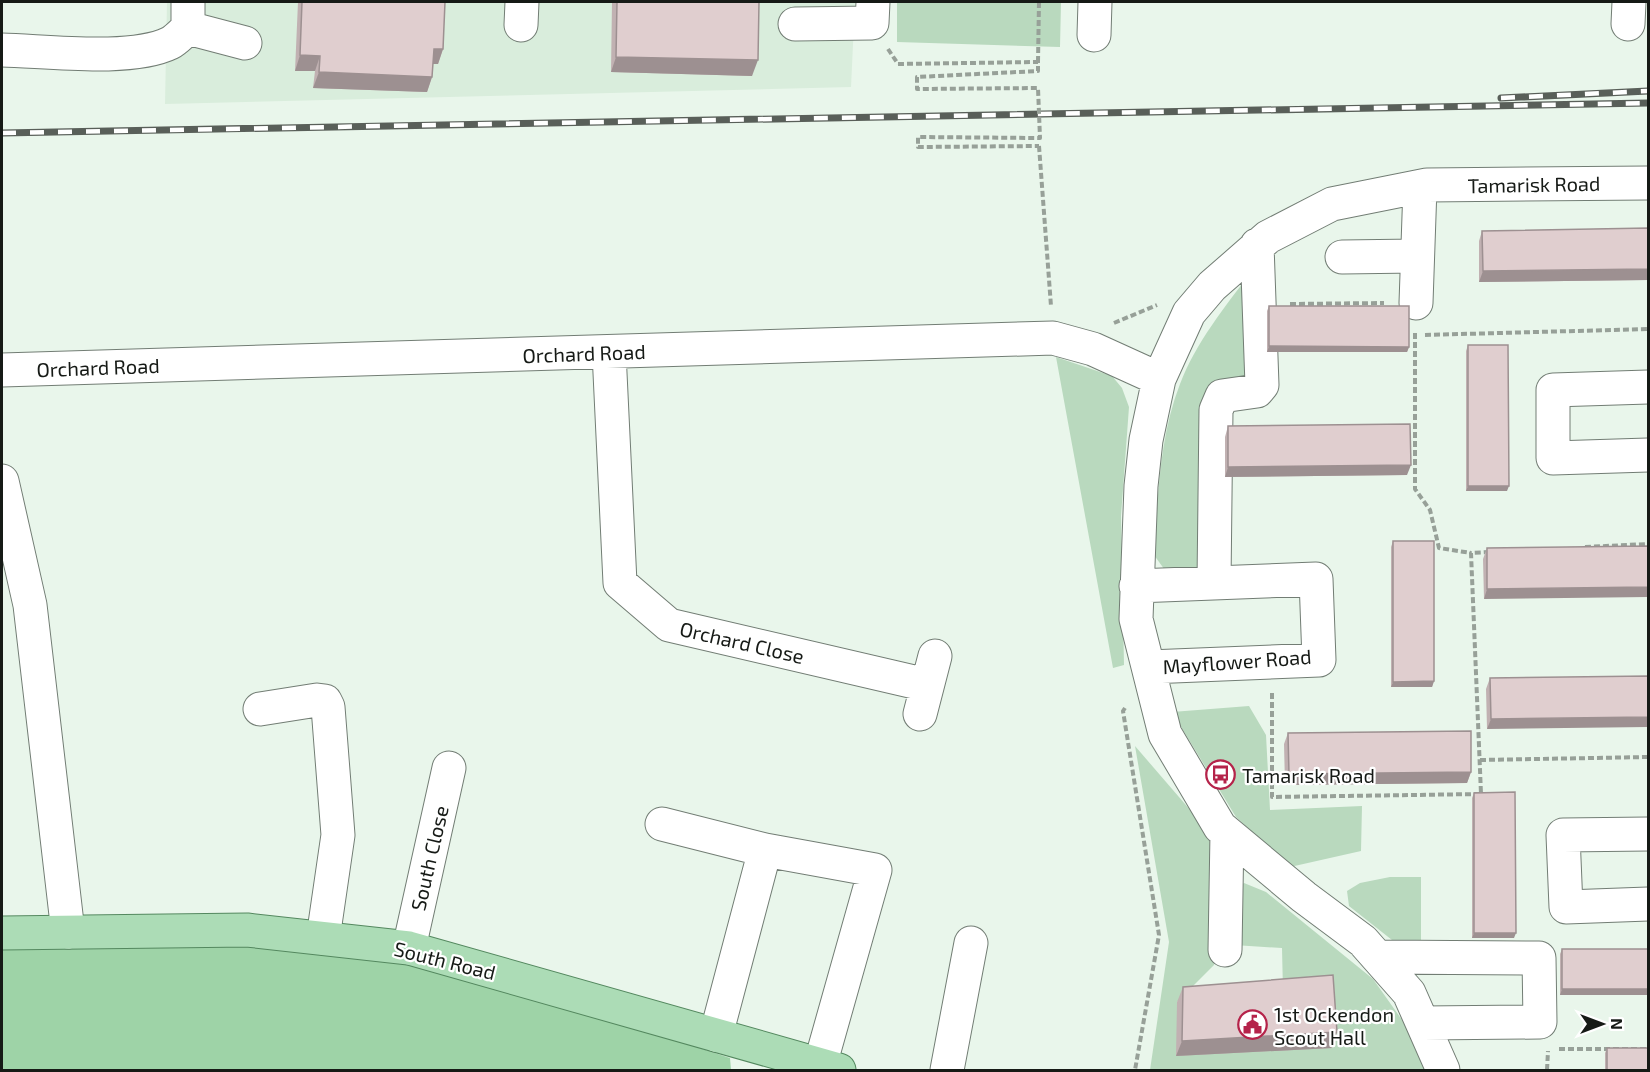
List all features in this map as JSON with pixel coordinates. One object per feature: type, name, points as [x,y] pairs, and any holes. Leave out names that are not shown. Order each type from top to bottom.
[{"type":"main road","name":"South Road","points":[[2,933],[247,930],[409,948],[830,1068]]},
{"type":"street","points":[[795,24],[872,23],[873,2]]},
{"type":"street","points":[[1094,35],[1095,2]]},
{"type":"street","points":[[2,50],[117,53],[150,50],[172,42],[188,15],[245,43]]},
{"type":"street","name":"Tamarisk Road","points":[[1443,1071],[1409,993],[1363,941],[1304,897],[1220,827],[1165,734],[1136,619],[1136,586],[1146,440],[1159,379],[1189,314],[1205,295],[1268,237],[1332,204],[1420,187],[1648,183]]},
{"type":"street","points":[[1416,303],[1420,187]]},
{"type":"street","points":[[1214,583],[1216,410],[1222,396],[1257,391],[1262,385],[1257,246]]},
{"type":"street","points":[[1342,257],[1416,256]]},
{"type":"street","name":"Orchard Road","points":[[2,370],[1053,339],[1093,349],[1159,379]]},
{"type":"street","name":"Orchard Close","points":[[609,352],[620,583],[669,625],[927,685]]},
{"type":"street","points":[[1648,387],[1553,390],[1553,458],[1648,455]]},
{"type":"street","points":[[2,481],[30,605],[68,932]]},
{"type":"street","name":"Mayflower Road","points":[[1136,586],[1316,579],[1319,660],[1149,666]]},
{"type":"street","points":[[260,709],[317,700],[325,701],[328,707],[338,836],[323,938]]},
{"type":"street","name":"South Close","points":[[409,948],[449,768]]},
{"type":"street","points":[[662,824],[765,850],[875,870],[830,1068]]},
{"type":"street","points":[[1225,950],[1227,833]]},
{"type":"street","points":[[1648,834],[1563,835],[1566,907],[1648,904]]},
{"type":"street","points":[[716,1035],[765,850]]},
{"type":"street","points":[[947,1071],[971,943]]},
{"type":"street","points":[[1379,957],[1539,958],[1540,1022],[1423,1023]]},
{"type":"path","points":[[1039,2],[1038,72],[917,77],[917,89],[1038,88],[1040,138],[918,137],[918,147],[1038,146],[1053,339]]},
{"type":"path","points":[[898,64],[1038,62]]},
{"type":"path","points":[[1105,328],[1146,308],[1205,295]]},
{"type":"path","points":[[1259,305],[1416,303],[1415,489],[1430,510],[1438,548],[1472,553],[1495,551]]},
{"type":"path","points":[[1415,336],[1648,329]]},
{"type":"path","points":[[1578,548],[1648,544]]},
{"type":"path","points":[[1272,662],[1272,797],[1481,794],[1472,553]]},
{"type":"path","points":[[1135,1071],[1159,935],[1123,711],[1149,666]]},
{"type":"path","points":[[1480,759],[1648,757]]},
{"type":"path","points":[[1547,1049],[1648,1049]]},
{"type":"shaded area","points":[[167,2],[855,2],[851,87],[165,104]]},
{"type":"shaded area","points":[[897,2],[1061,2],[1060,47],[897,42]]},
{"type":"shaded area","points":[[1251,272],[1253,386],[1209,388],[1214,570],[1167,573],[1154,555],[1158,490],[1173,405],[1194,354],[1221,312]]},
{"type":"shaded area","points":[[1056,357],[1112,376],[1122,388],[1129,407],[1121,516],[1124,665],[1113,668]]},
{"type":"shaded area","points":[[1249,706],[1266,735],[1270,810],[1362,806],[1361,851],[1290,867],[1236,817],[1172,712]]},
{"type":"shaded area","points":[[1135,746],[1210,833],[1214,965],[1177,1002],[1177,1056],[1283,992],[1282,948],[1234,945],[1234,891],[1244,883],[1266,892],[1373,979],[1417,1041],[1426,1070],[1150,1070],[1169,942]]},
{"type":"shaded area","points":[[1390,877],[1421,877],[1421,940],[1392,940],[1349,906],[1347,891],[1360,883]]},
{"type":"green space","points":[[233,942],[384,958],[657,1034],[730,1058],[731,1070],[2,1070],[2,943]]},
{"type":"building","points":[[302,2],[445,2],[443,49],[434,49],[432,77],[319,72],[320,56],[300,55]]},
{"type":"building","points":[[617,2],[759,2],[758,60],[616,57]]},
{"type":"building","points":[[1648,228],[1648,269],[1483,271],[1482,231]]},
{"type":"building","points":[[1269,306],[1409,306],[1409,347],[1269,346]]},
{"type":"building","points":[[1468,345],[1508,345],[1509,486],[1468,486]]},
{"type":"building","points":[[1410,424],[1411,465],[1228,467],[1228,426]]},
{"type":"building","points":[[1393,541],[1434,541],[1434,681],[1393,682]]},
{"type":"building","points":[[1648,546],[1648,587],[1487,589],[1487,548]]},
{"type":"building","points":[[1648,676],[1648,717],[1491,719],[1490,678]]},
{"type":"building","points":[[1471,731],[1471,772],[1289,774],[1288,733]]},
{"type":"building","points":[[1515,792],[1516,933],[1474,933],[1474,793]]},
{"type":"building","points":[[1562,949],[1648,949],[1648,989],[1562,989]]},
{"type":"building","name":"1st Ockendon Scout Hall","points":[[1333,975],[1337,1032],[1182,1041],[1183,987]]},
{"type":"building","points":[[1607,1048],[1648,1048],[1648,1071],[1607,1071]]},
{"type":"railway","points":[[1501,98],[1648,91]]},
{"type":"railway","points":[[2,133],[1648,103]]},
{"type":"place","name":"Tamarisk Road","points":[[1221,775]]},
{"type":"place","name":"1st Ockendon Scout Hall","points":[[1253,1025]]}]
